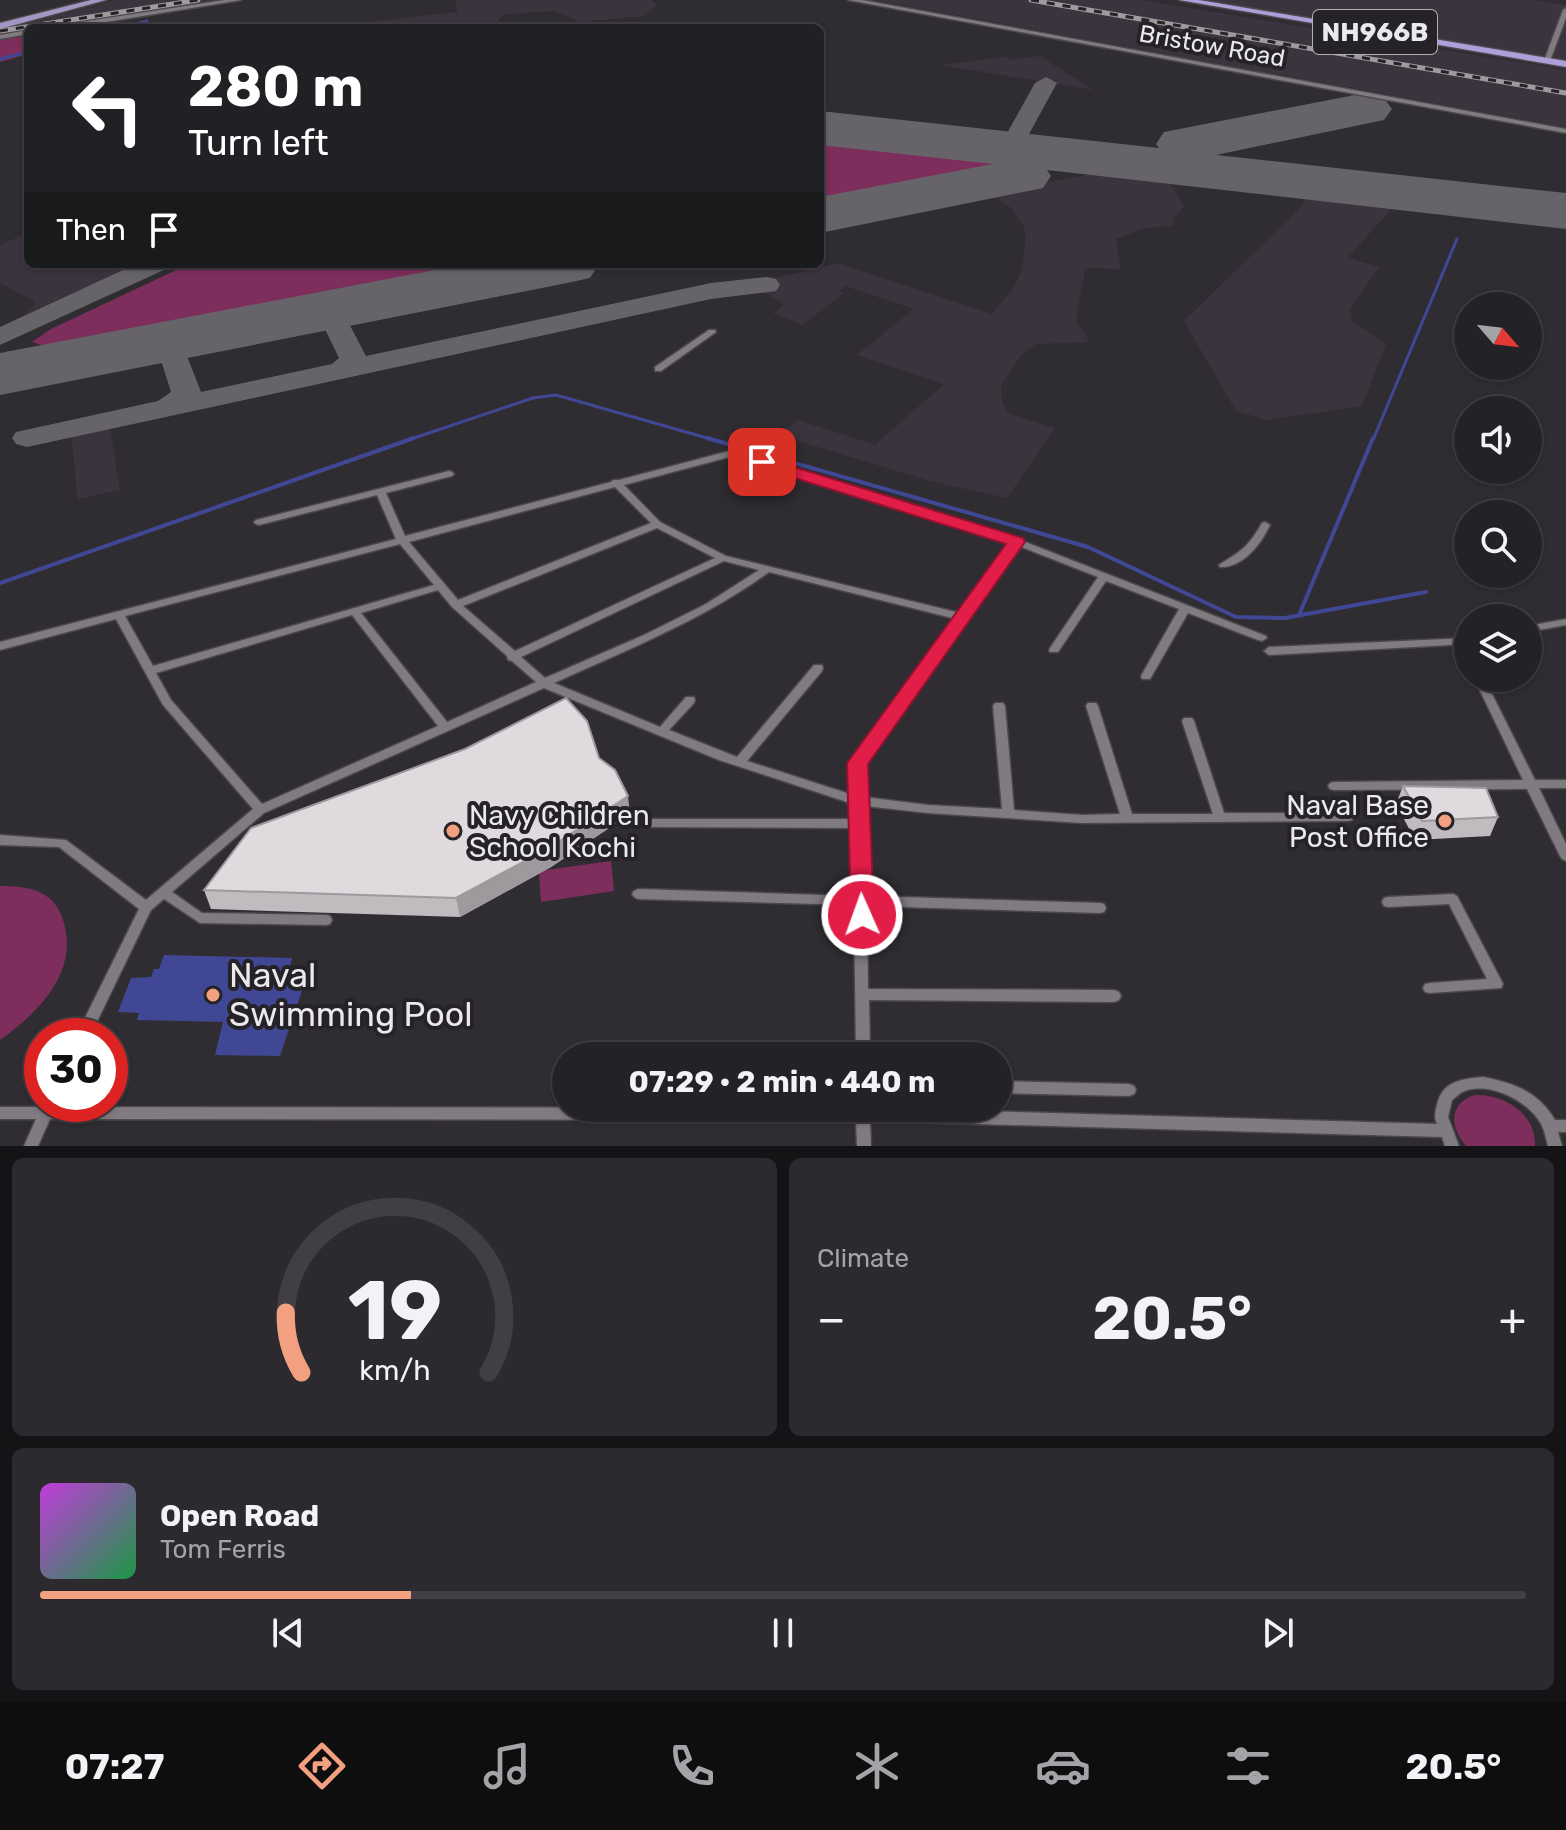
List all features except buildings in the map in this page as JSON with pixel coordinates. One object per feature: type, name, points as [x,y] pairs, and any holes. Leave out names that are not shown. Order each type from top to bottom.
[{"type":"highway","name":"NH966B","points":[[1183,0],[1566,64]]},
{"type":"main road","points":[[0,26],[102,0]]},
{"type":"street","points":[[81,24],[238,0]]},
{"type":"street","name":"Bristow Road","points":[[851,0],[1566,131]]},
{"type":"street","points":[[1547,61],[1566,10]]},
{"type":"street","points":[[0,37],[24,33]]},
{"type":"street","points":[[658,369],[712,332]]},
{"type":"street","points":[[0,646],[733,453],[1017,542],[1262,638]]},
{"type":"street","points":[[259,522],[449,474]]},
{"type":"street","points":[[616,482],[657,524],[723,558],[765,571],[962,617]]},
{"type":"street","points":[[380,491],[402,540],[456,605],[545,684],[740,762],[857,801],[1008,815],[1348,817]]},
{"type":"street","points":[[456,605],[657,524]]},
{"type":"street","points":[[1224,565],[1250,549],[1265,525]]},
{"type":"street","points":[[863,1042],[858,763],[1017,542]]},
{"type":"street","points":[[512,657],[723,558]]},
{"type":"street","points":[[92,1018],[146,907],[260,810],[545,684],[710,606],[765,571]]},
{"type":"street","points":[[1054,650],[1104,576]]},
{"type":"street","points":[[149,671],[441,586]]},
{"type":"street","points":[[1146,676],[1185,608]]},
{"type":"street","points":[[354,611],[445,728]]},
{"type":"street","points":[[119,614],[167,702],[205,751],[260,810]]},
{"type":"street","points":[[1542,626],[1566,622]]},
{"type":"street","points":[[1269,651],[1454,643]]},
{"type":"street","points":[[740,762],[818,668]]},
{"type":"street","points":[[1486,692],[1566,856]]},
{"type":"street","points":[[662,731],[690,700]]},
{"type":"street","points":[[999,706],[1008,815]]},
{"type":"street","points":[[1092,706],[1127,818]]},
{"type":"street","points":[[1188,721],[1220,818]]},
{"type":"street","points":[[1334,786],[1566,784]]},
{"type":"street","points":[[653,823],[859,824]]},
{"type":"street","points":[[0,840],[62,843],[146,907]]},
{"type":"street","points":[[163,892],[200,918],[326,920]]},
{"type":"street","points":[[638,894],[1100,908]]},
{"type":"street","points":[[1388,902],[1453,899],[1496,984],[1430,988]]},
{"type":"street","points":[[861,994],[1114,996]]},
{"type":"street","points":[[1452,1146],[1443,1131],[1442,1103],[1448,1092],[1473,1081],[1509,1087],[1533,1104],[1558,1126],[1555,1146]]},
{"type":"street","points":[[1012,1087],[1129,1090]]},
{"type":"street","points":[[128,1109],[552,1110]]},
{"type":"street","points":[[0,1113],[24,1111]]},
{"type":"street","points":[[1012,1116],[1443,1131]]},
{"type":"street","points":[[31,1146],[41,1122]]},
{"type":"street","points":[[863,1122],[864,1146]]},
{"type":"shaded area","points":[[117,0],[223,0],[56,24],[24,24],[24,29],[0,35],[0,30]]},
{"type":"shaded area","points":[[456,0],[651,0],[657,5],[644,16],[579,22],[555,11],[506,14],[499,19],[498,24],[349,24],[457,12]]},
{"type":"shaded area","points":[[875,0],[1142,0],[1566,70],[1566,127]]},
{"type":"shaded area","points":[[1202,0],[1534,0],[1566,5],[1566,63]]},
{"type":"shaded area","points":[[24,36],[24,55],[0,62],[0,40]]},
{"type":"shaded area","points":[[1040,56],[1093,90],[941,65],[1007,57],[1011,60]]},
{"type":"shaded area","points":[[824,141],[1008,162],[824,197]]},
{"type":"shaded area","points":[[1107,171],[1167,178],[1184,206],[1172,220],[1174,226],[1144,228],[1116,239],[1121,269],[1085,268],[1076,321],[1090,342],[1036,344],[1021,355],[1001,386],[1002,402],[1007,413],[1055,428],[1007,498],[930,481],[779,435],[798,420],[875,445],[944,384],[857,355],[914,309],[845,286],[839,291],[844,293],[802,325],[773,313],[783,306],[782,302],[761,291],[775,278],[837,263],[992,314],[1014,287],[1022,270],[1026,238],[1023,225],[1010,207],[991,194]]},
{"type":"shaded area","points":[[1302,193],[1397,203],[1347,258],[1379,267],[1350,309],[1352,321],[1386,344],[1362,406],[1267,420],[1236,411],[1184,321],[1305,203]]},
{"type":"shaded area","points":[[24,235],[24,268],[129,268],[24,315],[35,305],[33,300],[0,283],[0,245]]},
{"type":"shaded area","points":[[181,268],[459,268],[47,347],[32,342],[51,329]]},
{"type":"shaded area","points":[[110,428],[120,490],[78,499],[71,435]]},
{"type":"shaded area","points":[[611,861],[614,891],[541,902],[539,871]]},
{"type":"shaded area","points":[[0,886],[28,888],[45,895],[58,908],[66,936],[66,954],[62,971],[43,1002],[0,1040]]},
{"type":"shaded area","name":"Naval Swimming Pool","points":[[164,955],[292,958],[289,970],[309,970],[280,1056],[215,1055],[223,1022],[137,1020],[139,1013],[118,1012],[131,978],[151,977],[154,969],[159,969]]},
{"type":"shaded area","points":[[1474,1095],[1496,1098],[1516,1108],[1530,1124],[1535,1146],[1466,1146],[1457,1131],[1454,1117],[1460,1105]]},
{"type":"waterway","points":[[136,24],[147,21]]},
{"type":"waterway","points":[[0,59],[24,53]]},
{"type":"waterway","points":[[1373,440],[1457,239]]},
{"type":"waterway","points":[[408,440],[533,398],[556,395],[712,439]]},
{"type":"waterway","points":[[0,583],[414,438]]},
{"type":"waterway","points":[[707,438],[712,439]]},
{"type":"waterway","points":[[1299,615],[1373,438]]},
{"type":"waterway","points":[[712,439],[1088,547],[1236,617],[1285,618],[1426,592]]},
{"type":"taxiway","points":[[989,147],[1015,140],[1046,83]]},
{"type":"taxiway","points":[[0,337],[148,268]]},
{"type":"taxiway","points":[[27,438],[711,291],[767,285]]},
{"type":"taxiway","points":[[315,313],[334,320],[354,360],[342,370]]},
{"type":"taxiway","points":[[155,344],[173,352],[187,395],[169,407]]},
{"type":"taxiway","points":[[0,362],[22,366],[56,363]]},
{"type":"runway","points":[[1184,144],[1365,109]]},
{"type":"runway","points":[[824,128],[1566,211]]},
{"type":"runway","points":[[824,214],[1022,176]]},
{"type":"runway","points":[[0,374],[546,268]]},
{"type":"railway","points":[[45,24],[198,0]]},
{"type":"railway","points":[[1031,0],[1566,93]]},
{"type":"railway","points":[[0,31],[24,27]]},
{"type":"place","name":"Naval Base Post Office","points":[[1445,821]]},
{"type":"place","name":"Navy Children School Kochi","points":[[453,831]]},
{"type":"place","name":"Naval Swimming Pool","points":[[213,995]]},
{"type":"route","points":[[762,462],[1017,542],[858,763],[862,915]]}]
